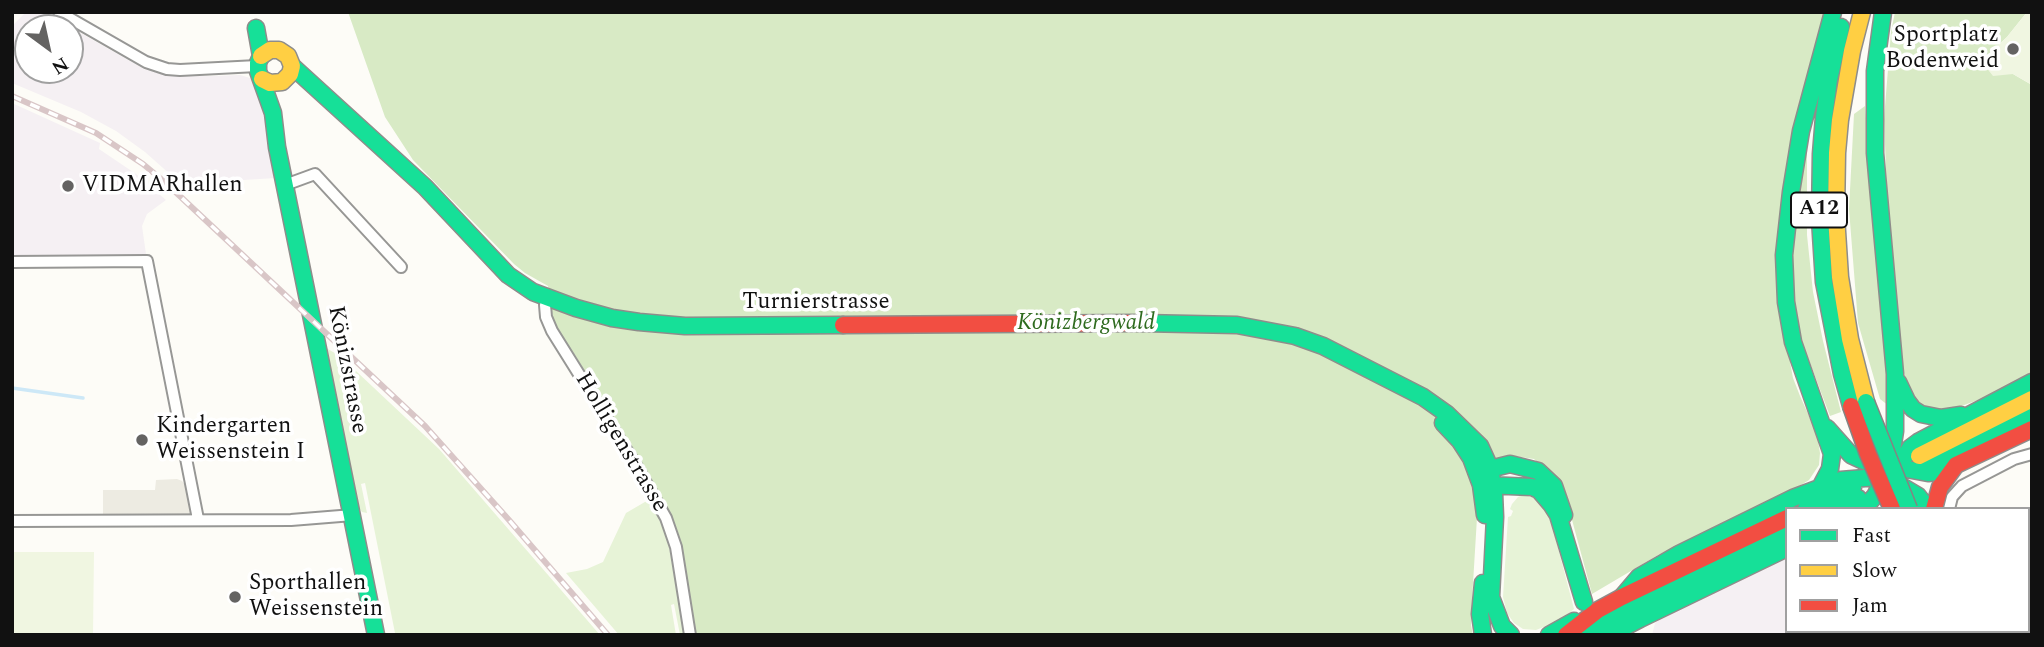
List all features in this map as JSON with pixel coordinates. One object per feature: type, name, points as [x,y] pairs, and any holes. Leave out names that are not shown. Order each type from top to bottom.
[{"type":"main road","name":"Könizstrasse","points":[[248,12],[273,68],[273,113],[285,185],[376,635]]},
{"type":"main road","points":[[1821,486],[1832,459],[1822,422],[1793,342],[1786,302],[1784,255],[1787,214],[1801,131],[1816,66],[1833,12]]},
{"type":"main road","name":"A12","points":[[1844,12],[1824,117],[1819,219],[1823,271],[1839,364],[1882,448],[1908,507]]},
{"type":"main road","name":"A12","points":[[1861,12],[1840,120],[1836,216],[1844,308],[1868,454],[1891,507]]},
{"type":"main road","points":[[1883,12],[1875,71],[1875,153],[1895,374],[1895,431],[1883,507]]},
{"type":"main road","name":"Turnierstrasse","points":[[273,68],[308,79],[425,187],[509,275],[533,292],[576,309],[649,324],[685,326],[1147,323],[1237,325],[1295,336],[1323,346],[1423,397],[1447,414],[1476,440],[1483,450],[1486,478],[1480,614],[1483,635]]},
{"type":"main road","points":[[1895,374],[1907,401],[1921,414],[1941,418],[1977,412]]},
{"type":"main road","points":[[1815,507],[1875,496],[1890,473],[1918,442],[2032,382]]},
{"type":"main road","points":[[2032,399],[1922,461],[2032,416]]},
{"type":"main road","points":[[1822,422],[1851,455],[1890,473],[1926,507]]},
{"type":"main road","points":[[1634,619],[1639,577],[1679,554],[1821,486],[1852,478],[1877,477],[1890,473],[1942,471],[2032,429]]},
{"type":"main road","points":[[1486,478],[1510,464],[1538,471],[1554,486],[1560,501],[1569,545]]},
{"type":"main road","points":[[1935,507],[1940,487],[1956,466]]},
{"type":"main road","name":"Turnierstrasse","points":[[1486,478],[1495,517],[1491,616],[1499,635]]},
{"type":"main road","points":[[1486,478],[1539,490],[1551,504],[1558,516],[1591,606]]},
{"type":"main road","name":"Turnierstrasse","points":[[1493,553],[1500,538],[1504,502],[1519,485]]},
{"type":"main road","points":[[1840,507],[1858,498]]},
{"type":"main road","points":[[1609,635],[1785,519]]},
{"type":"main road","points":[[1591,606],[1634,619],[1785,533]]},
{"type":"main road","points":[[1587,635],[1604,622],[1634,619],[1785,549]]},
{"type":"main road","name":"Turnierstrasse","points":[[1491,597],[1502,626],[1511,635]]},
{"type":"main road","points":[[1549,635],[1591,606]]},
{"type":"main road","points":[[1566,635],[1591,606]]},
{"type":"street","points":[[59,12],[146,62],[167,69],[273,68]]},
{"type":"street","points":[[285,185],[315,174],[401,267]]},
{"type":"street","points":[[12,262],[147,261],[198,519]]},
{"type":"street","name":"Holligenstrasse","points":[[547,298],[546,317],[552,331],[666,518],[676,547],[690,635]]},
{"type":"street","points":[[1950,507],[1952,497],[1965,484],[2032,454]]},
{"type":"street","points":[[12,521],[291,520],[353,515]]},
{"type":"shaded area","points":[[26,12],[48,14],[24,14]]},
{"type":"shaded area","points":[[14,24],[14,84],[12,26]]},
{"type":"shaded area","points":[[84,35],[144,69],[168,75],[240,75],[250,78],[261,92],[276,178],[181,184],[116,131],[81,112],[14,84],[84,84]]},
{"type":"shaded area","name":"VIDMARhallen","points":[[12,103],[100,143],[99,149],[136,174],[166,200],[147,214],[142,226],[147,261],[12,261]]},
{"type":"shaded area","points":[[177,479],[186,486],[192,519],[103,521],[103,490],[155,490],[156,480]]},
{"type":"shaded area","points":[[1785,553],[1785,633],[1960,635],[1652,635],[1655,623],[1670,611]]},
{"type":"green space","name":"Könizbergwald","points":[[348,12],[1824,12],[1794,123],[1790,362],[1793,378],[1817,434],[1819,465],[1809,480],[1785,495],[1658,555],[1592,594],[1568,505],[1551,475],[1534,459],[1514,456],[1496,460],[1478,501],[1471,625],[1473,635],[696,635],[680,541],[664,501],[554,325],[548,286],[514,264],[413,160],[385,117]]},
{"type":"green space","points":[[1895,12],[2027,12],[2007,37],[1981,61],[2032,85],[2032,373],[1997,393],[1937,415],[1912,400],[1900,359],[1888,219],[1884,119]]},
{"type":"green space","name":"Sportplatz Bodenweid","points":[[2027,12],[2032,12],[2032,85],[2013,74],[1993,76],[1981,61],[2007,37]]},
{"type":"green space","points":[[1865,106],[1889,406],[1880,399],[1858,323],[1849,209],[1854,114]]},
{"type":"green space","points":[[1807,139],[1807,235],[1813,292],[1841,412],[1830,416],[1796,326],[1790,256]]},
{"type":"green space","points":[[326,348],[340,356],[439,449],[600,635],[395,633],[365,483],[361,484],[367,513],[359,508]]},
{"type":"green space","points":[[1523,495],[1542,503],[1550,517],[1574,609],[1559,621],[1536,630],[1523,629],[1514,623],[1507,613],[1503,597],[1508,517],[1513,511],[1510,509],[1512,504]]},
{"type":"green space","points":[[650,499],[668,540],[684,635],[680,635],[674,604],[671,605],[676,635],[619,635],[566,573],[587,569],[603,562],[626,513]]},
{"type":"green space","points":[[12,552],[94,552],[93,635],[12,635]]},
{"type":"waterway","points":[[12,388],[83,398]]},
{"type":"railway","points":[[12,96],[96,133],[143,164],[167,184],[425,426],[608,635]]},
{"type":"traffic: fast","points":[[1821,486],[1830,469],[1832,454],[1793,342],[1786,302],[1784,255],[1801,131],[1833,12]]},
{"type":"traffic: fast","points":[[1865,507],[1881,484],[1891,457],[1895,431],[1895,374],[1875,153],[1875,71],[1883,12]]},
{"type":"traffic: fast","points":[[1841,27],[1824,117],[1820,219],[1824,282],[1851,406]]},
{"type":"traffic: fast","points":[[256,28],[261,56],[258,71],[273,113],[277,147],[376,635]]},
{"type":"traffic: fast","points":[[292,66],[425,187],[508,275],[533,292],[576,308],[639,322],[685,326],[843,325]]},
{"type":"traffic: fast","points":[[1141,323],[1237,325],[1295,336],[1323,346],[1423,397],[1447,414],[1480,446],[1490,468],[1495,517],[1491,597],[1502,626],[1511,635]]},
{"type":"traffic: fast","points":[[1898,382],[1907,401],[1921,414],[1941,418],[1961,415]]},
{"type":"traffic: fast","points":[[1892,478],[1910,448],[1918,442],[2032,382]]},
{"type":"traffic: fast","points":[[1866,402],[1908,507]]},
{"type":"traffic: fast","points":[[1924,467],[2032,416]]},
{"type":"traffic: fast","points":[[1443,423],[1471,458],[1481,485],[1485,515]]},
{"type":"traffic: fast","points":[[1827,428],[1851,455],[1864,461],[1928,473],[1956,465]]},
{"type":"traffic: fast","points":[[1482,471],[1510,464],[1538,471],[1554,486],[1564,515]]},
{"type":"traffic: fast","points":[[1622,597],[1639,577],[1679,554],[1793,498],[1841,480],[1877,477],[1891,480],[1918,496],[1926,507]]},
{"type":"traffic: fast","points":[[1486,485],[1532,487],[1539,490],[1551,504],[1558,515],[1584,602]]},
{"type":"traffic: fast","points":[[1810,507],[1853,487]]},
{"type":"traffic: fast","points":[[1840,507],[1858,498]]},
{"type":"traffic: fast","points":[[1587,635],[1604,622],[1785,533]]},
{"type":"traffic: fast","points":[[1640,619],[1785,549]]},
{"type":"traffic: fast","points":[[1483,583],[1480,614],[1483,635]]},
{"type":"traffic: fast","points":[[1609,635],[1640,619]]},
{"type":"traffic: fast","points":[[1549,635],[1574,621]]},
{"type":"traffic: slow","points":[[1862,12],[1840,120],[1836,216],[1840,277],[1850,339],[1866,402]]},
{"type":"traffic: slow","points":[[261,56],[270,50],[279,50],[288,56],[292,66],[290,74],[282,82],[270,83],[262,79]]},
{"type":"traffic: slow","points":[[1919,456],[2032,399]]},
{"type":"traffic: jam","points":[[843,325],[1141,323]]},
{"type":"traffic: jam","points":[[1851,406],[1891,507]]},
{"type":"traffic: jam","points":[[1935,507],[1940,487],[1956,465],[2032,429]]},
{"type":"traffic: jam","points":[[1566,635],[1598,610],[1622,597],[1785,519]]},
{"type":"place","name":"Sportplatz Bodenweid","points":[[2013,49]]},
{"type":"place","name":"VIDMARhallen","points":[[68,186]]},
{"type":"place","name":"Kindergarten Weissenstein I","points":[[142,440]]},
{"type":"place","name":"Sporthallen Weissenstein","points":[[235,597]]}]
